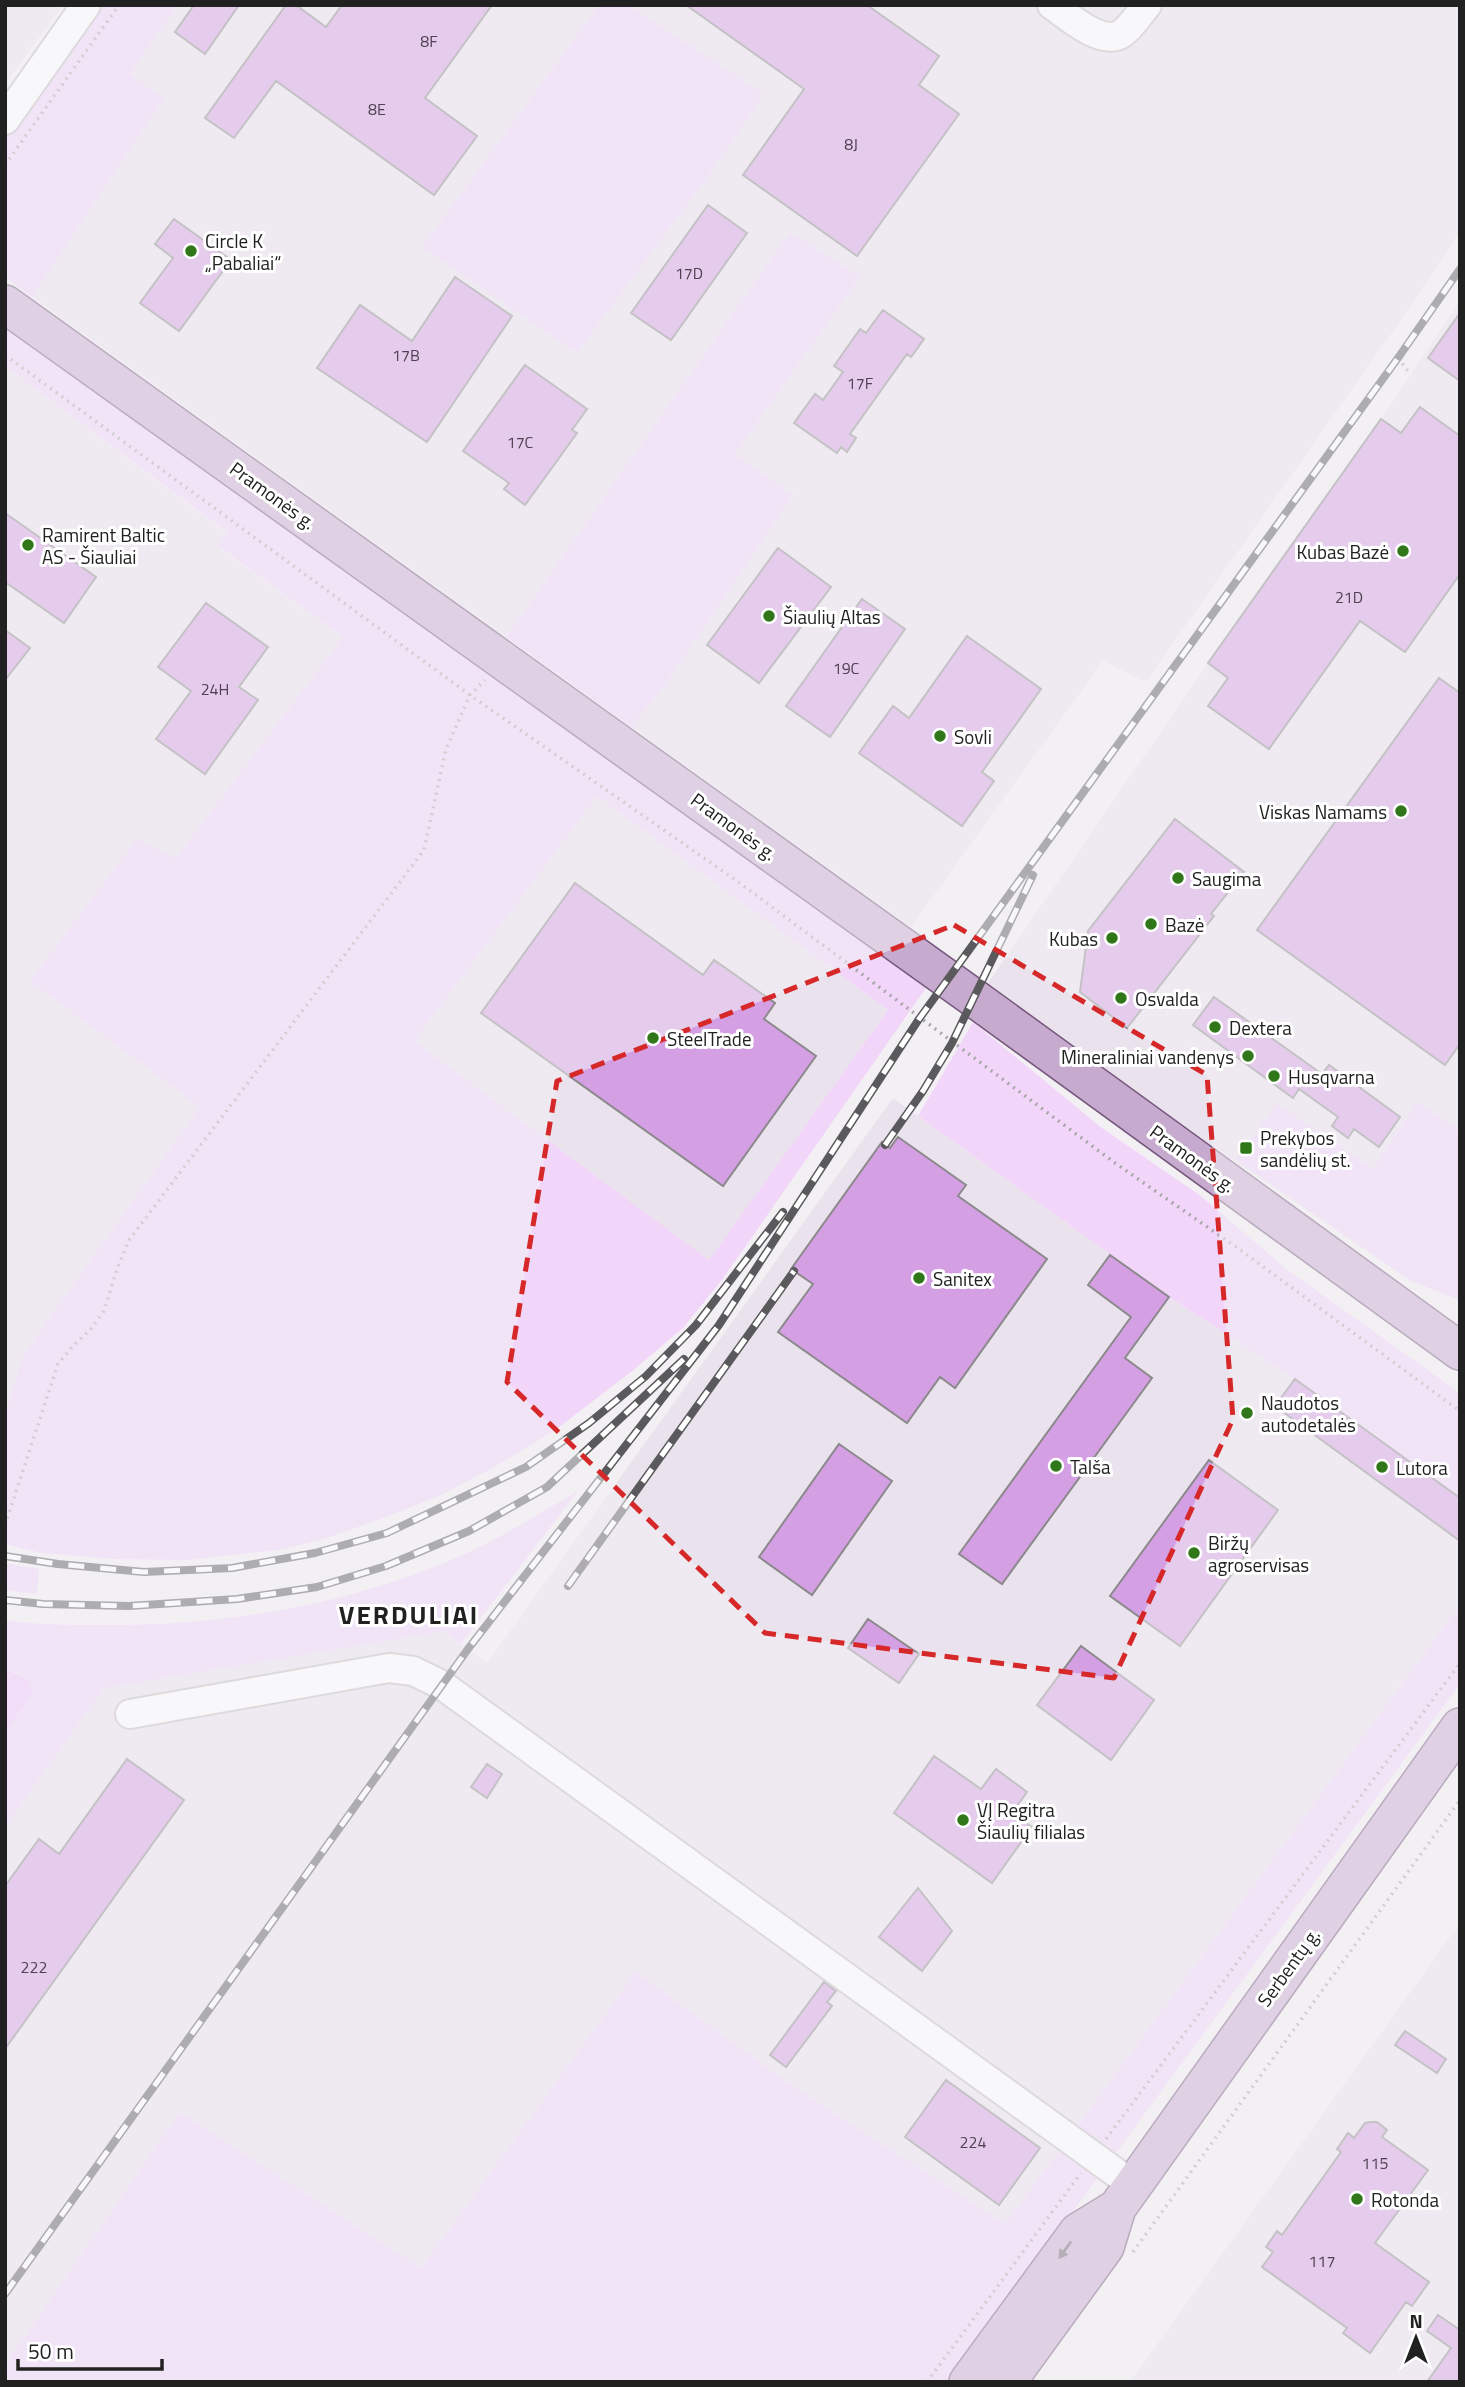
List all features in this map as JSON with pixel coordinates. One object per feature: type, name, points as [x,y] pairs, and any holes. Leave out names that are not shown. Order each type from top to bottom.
[{"type":"main road","name":"Pramonės g.","points":[[5,304],[974,998],[1460,1351]]},
{"type":"main road","name":"Serbentų g.","points":[[1007,2382],[1105,2248],[1125,2196],[1460,1727]]},
{"type":"main road","name":"Serbentų g.","points":[[968,2382],[1078,2232],[1125,2196]]},
{"type":"street","points":[[5,120],[86,5]]},
{"type":"street","points":[[1052,5],[1091,32],[1109,37],[1121,34],[1147,5]]},
{"type":"street","points":[[130,1714],[389,1668],[413,1671],[442,1685],[1093,2156],[1125,2196]]},
{"type":"path","points":[[5,165],[119,5]]},
{"type":"path","points":[[5,355],[470,695],[737,881],[1115,1163],[1239,1249],[1460,1412]]},
{"type":"path","points":[[1398,358],[1408,371]]},
{"type":"path","points":[[5,1525],[58,1364],[90,1331],[104,1311],[129,1240],[424,850],[446,749],[470,695],[502,660]]},
{"type":"path","points":[[927,2382],[1460,1663]]},
{"type":"path","points":[[1128,2260],[1460,1800]]},
{"type":"highlighted area","points":[[954,925],[1207,1075],[1233,1419],[1114,1678],[765,1633],[507,1382],[557,1081]]},
{"type":"shaded area","points":[[5,5],[63,5],[5,84]]},
{"type":"shaded area","points":[[100,5],[178,5],[130,74],[164,98],[32,297],[5,277],[5,137]]},
{"type":"shaded area","points":[[178,5],[599,5],[422,247],[577,352],[707,178],[763,94],[629,5],[1460,5],[1460,231],[1431,277],[1146,682],[1103,661],[911,927],[631,727],[665,685],[793,495],[735,454],[860,277],[790,232],[506,637],[32,297],[163,98],[130,74]]},
{"type":"shaded area","points":[[599,5],[629,5],[764,94],[707,178],[577,353],[422,247]]},
{"type":"shaded area","points":[[790,232],[860,277],[735,454],[793,495],[665,685],[631,727],[506,637]]},
{"type":"shaded area","points":[[1460,301],[1460,1300],[1411,1281],[1152,1105],[988,983],[1208,663],[1381,419]]},
{"type":"shaded area","points":[[5,327],[926,988],[722,1280],[683,1328],[554,1431],[491,1469],[439,1496],[321,1540],[279,1550],[185,1560],[113,1559],[41,1553],[5,1544],[5,1416],[22,1357],[200,1107],[30,981],[137,839],[176,858],[343,637],[218,546],[228,533],[5,366]],"holes":[[[597,796],[888,1010],[709,1260],[414,1041]]]},
{"type":"shaded area","points":[[5,366],[228,534],[218,547],[343,637],[176,859],[31,981],[201,1106],[22,1357],[5,1416]]},
{"type":"shaded area","points":[[597,795],[888,1010],[709,1261],[414,1041]]},
{"type":"shaded area","points":[[973,1022],[1102,1128],[1201,1196],[1285,1268],[1460,1393],[1460,1498],[1295,1379],[1169,1297],[918,1116]]},
{"type":"shaded area","points":[[893,1098],[1169,1297],[1295,1379],[1460,1498],[1460,1605],[1005,2224],[790,2084],[636,1972],[421,2268],[180,2112],[5,2365],[5,1827],[103,1688],[445,1631],[487,1663]]},
{"type":"shaded area","points":[[1418,1102],[1460,1131],[1460,1300],[1411,1281],[1236,1160],[1277,1103],[1373,1169]]},
{"type":"shaded area","points":[[578,1491],[461,1644],[445,1631],[104,1688],[5,1827],[5,1732],[33,1694],[20,1673],[5,1671],[5,1620],[68,1625],[152,1624],[288,1609],[376,1587],[462,1555]]},
{"type":"shaded area","points":[[5,1563],[39,1569],[37,1594],[5,1590]]},
{"type":"shaded area","points":[[1460,1605],[1460,1684],[948,2382],[5,2382],[5,2365],[180,2112],[421,2268],[636,1972],[790,2084],[1005,2224]]},
{"type":"shaded area","points":[[5,1671],[24,1677],[33,1694],[5,1732]]},
{"type":"shaded area","points":[[1460,1923],[1460,2382],[1130,2382]]},
{"type":"building","points":[[194,5],[239,5],[205,54],[175,32]]},
{"type":"building","points":[[286,5],[296,5],[326,27],[342,5],[492,5],[425,98],[477,136],[434,195],[276,81],[234,138],[205,118]]},
{"type":"building","points":[[686,5],[867,5],[939,56],[919,85],[959,114],[857,256],[743,175],[804,89]]},
{"type":"building","points":[[708,205],[747,233],[671,340],[631,313]]},
{"type":"building","points":[[174,219],[231,260],[179,331],[140,303],[173,258],[155,244]]},
{"type":"building","points":[[455,277],[512,316],[427,442],[317,368],[360,305],[412,341]]},
{"type":"building","points":[[883,310],[924,339],[911,357],[907,354],[850,434],[856,438],[847,452],[841,447],[837,453],[794,423],[815,394],[823,400],[843,372],[834,366],[860,329],[866,333]]},
{"type":"building","points":[[1460,313],[1460,381],[1428,358]]},
{"type":"building","points":[[525,365],[587,409],[572,430],[577,433],[525,505],[504,489],[509,483],[463,451]]},
{"type":"building","points":[[1420,407],[1460,436],[1460,574],[1405,652],[1360,621],[1269,749],[1208,706],[1228,678],[1208,663],[1381,419],[1401,433]]},
{"type":"building","name":"Ramirent Baltic AS - Šiauliai","points":[[5,513],[96,577],[64,623],[5,582]]},
{"type":"building","name":"Šiaulių Altas","points":[[778,548],[831,587],[759,683],[707,645]]},
{"type":"building","points":[[862,599],[905,629],[830,737],[786,706]]},
{"type":"building","points":[[206,603],[268,647],[239,687],[258,700],[205,774],[156,739],[191,691],[158,667]]},
{"type":"building","points":[[5,630],[30,648],[5,680]]},
{"type":"building","name":"Sovli","points":[[967,636],[1041,689],[982,772],[994,781],[962,826],[859,753],[893,706],[909,718]]},
{"type":"building","name":"Viskas Namams","points":[[1439,678],[1460,693],[1460,1044],[1445,1065],[1257,930]]},
{"type":"building","name":"Bazė","points":[[1175,819],[1244,872],[1211,914],[1214,916],[1127,1028],[1080,992],[1088,931]]},
{"type":"building","name":"SteelTrade","points":[[575,883],[703,975],[714,960],[775,1003],[764,1019],[816,1056],[723,1186],[481,1013]]},
{"type":"building","points":[[1214,997],[1322,1074],[1329,1065],[1400,1117],[1379,1147],[1354,1129],[1348,1138],[1332,1126],[1338,1117],[1299,1089],[1293,1098],[1193,1025]]},
{"type":"building","name":"Sanitex","points":[[898,1137],[966,1185],[958,1196],[1047,1259],[955,1388],[940,1377],[907,1423],[778,1332],[813,1284],[791,1269],[882,1142],[890,1148]]},
{"type":"building","name":"Talša","points":[[1110,1255],[1169,1297],[1125,1358],[1152,1378],[1002,1584],[959,1554],[1131,1317],[1088,1285]]},
{"type":"building","points":[[1295,1379],[1460,1498],[1460,1541],[1275,1406]]},
{"type":"building","points":[[839,1444],[892,1481],[812,1595],[759,1557]]},
{"type":"building","name":"Biržų agroservisas","points":[[1209,1460],[1278,1510],[1180,1646],[1110,1596]]},
{"type":"building","points":[[868,1619],[919,1654],[899,1683],[848,1648]]},
{"type":"building","points":[[1081,1646],[1154,1700],[1111,1760],[1037,1705]]},
{"type":"building","name":"VĮ Regitra Šiaulių filialas","points":[[934,1756],[981,1789],[996,1769],[1027,1792],[1012,1813],[1032,1827],[992,1883],[894,1813]]},
{"type":"building","points":[[127,1759],[184,1800],[5,2049],[5,1886],[39,1839],[59,1854]]},
{"type":"building","points":[[487,1764],[502,1774],[487,1798],[471,1787]]},
{"type":"building","points":[[918,1888],[952,1931],[922,1971],[879,1937]]},
{"type":"building","points":[[824,1982],[836,1991],[827,2002],[832,2006],[786,2067],[770,2055]]},
{"type":"building","points":[[1405,2031],[1446,2059],[1437,2073],[1395,2045]]},
{"type":"building","points":[[946,2080],[1040,2148],[999,2205],[905,2137]]},
{"type":"building","name":"Rotonda","points":[[1377,2122],[1387,2130],[1382,2137],[1428,2170],[1375,2243],[1429,2282],[1412,2306],[1406,2302],[1370,2353],[1343,2333],[1347,2328],[1262,2267],[1273,2252],[1266,2247],[1277,2231],[1282,2235],[1341,2152],[1337,2149],[1348,2133],[1354,2138],[1365,2123]]},
{"type":"building","points":[[1438,2315],[1460,2330],[1460,2382],[1427,2382],[1451,2348],[1427,2331]]},
{"type":"railway","points":[[5,2294],[468,1649],[719,1325],[919,1019],[1460,269]]},
{"type":"railway","points":[[885,1145],[923,1091],[952,1043],[1033,875]]},
{"type":"railway","points":[[5,1556],[144,1572],[232,1568],[315,1553],[387,1533],[526,1467],[589,1423],[646,1376],[696,1325],[783,1212]]},
{"type":"railway","points":[[568,1586],[794,1271]]},
{"type":"railway","points":[[5,1600],[43,1604],[129,1606],[237,1599],[317,1587],[386,1566],[469,1531],[547,1487],[684,1359]]},
{"type":"place","name":"Circle K „Pabaliai“","points":[[191,251]]},
{"type":"place","name":"Ramirent Baltic AS - Šiauliai","points":[[28,545]]},
{"type":"place","name":"Kubas Bazė","points":[[1403,551]]},
{"type":"place","name":"Šiaulių Altas","points":[[769,616]]},
{"type":"place","name":"Sovli","points":[[940,736]]},
{"type":"place","name":"Viskas Namams","points":[[1401,811]]},
{"type":"place","name":"Saugima","points":[[1178,878]]},
{"type":"place","name":"Bazė","points":[[1151,924]]},
{"type":"place","name":"Kubas","points":[[1112,938]]},
{"type":"place","name":"Osvalda","points":[[1121,998]]},
{"type":"place","name":"Dextera","points":[[1215,1027]]},
{"type":"place","name":"SteelTrade","points":[[653,1038]]},
{"type":"place","name":"Mineraliniai vandenys","points":[[1248,1056]]},
{"type":"place","name":"Husqvarna","points":[[1274,1076]]},
{"type":"place","name":"Prekybos sandėlių st.","points":[[1246,1148]]},
{"type":"place","name":"Sanitex","points":[[919,1278]]},
{"type":"place","name":"Naudotos autodetalės","points":[[1247,1413]]},
{"type":"place","name":"Talša","points":[[1056,1466]]},
{"type":"place","name":"Lutora","points":[[1382,1467]]},
{"type":"place","name":"Biržų agroservisas","points":[[1194,1553]]},
{"type":"place","name":"VĮ Regitra Šiaulių filialas","points":[[963,1820]]},
{"type":"place","name":"Rotonda","points":[[1357,2199]]},
{"type":"district","name":"VERDULIAI","points":[[409,1614]]}]
